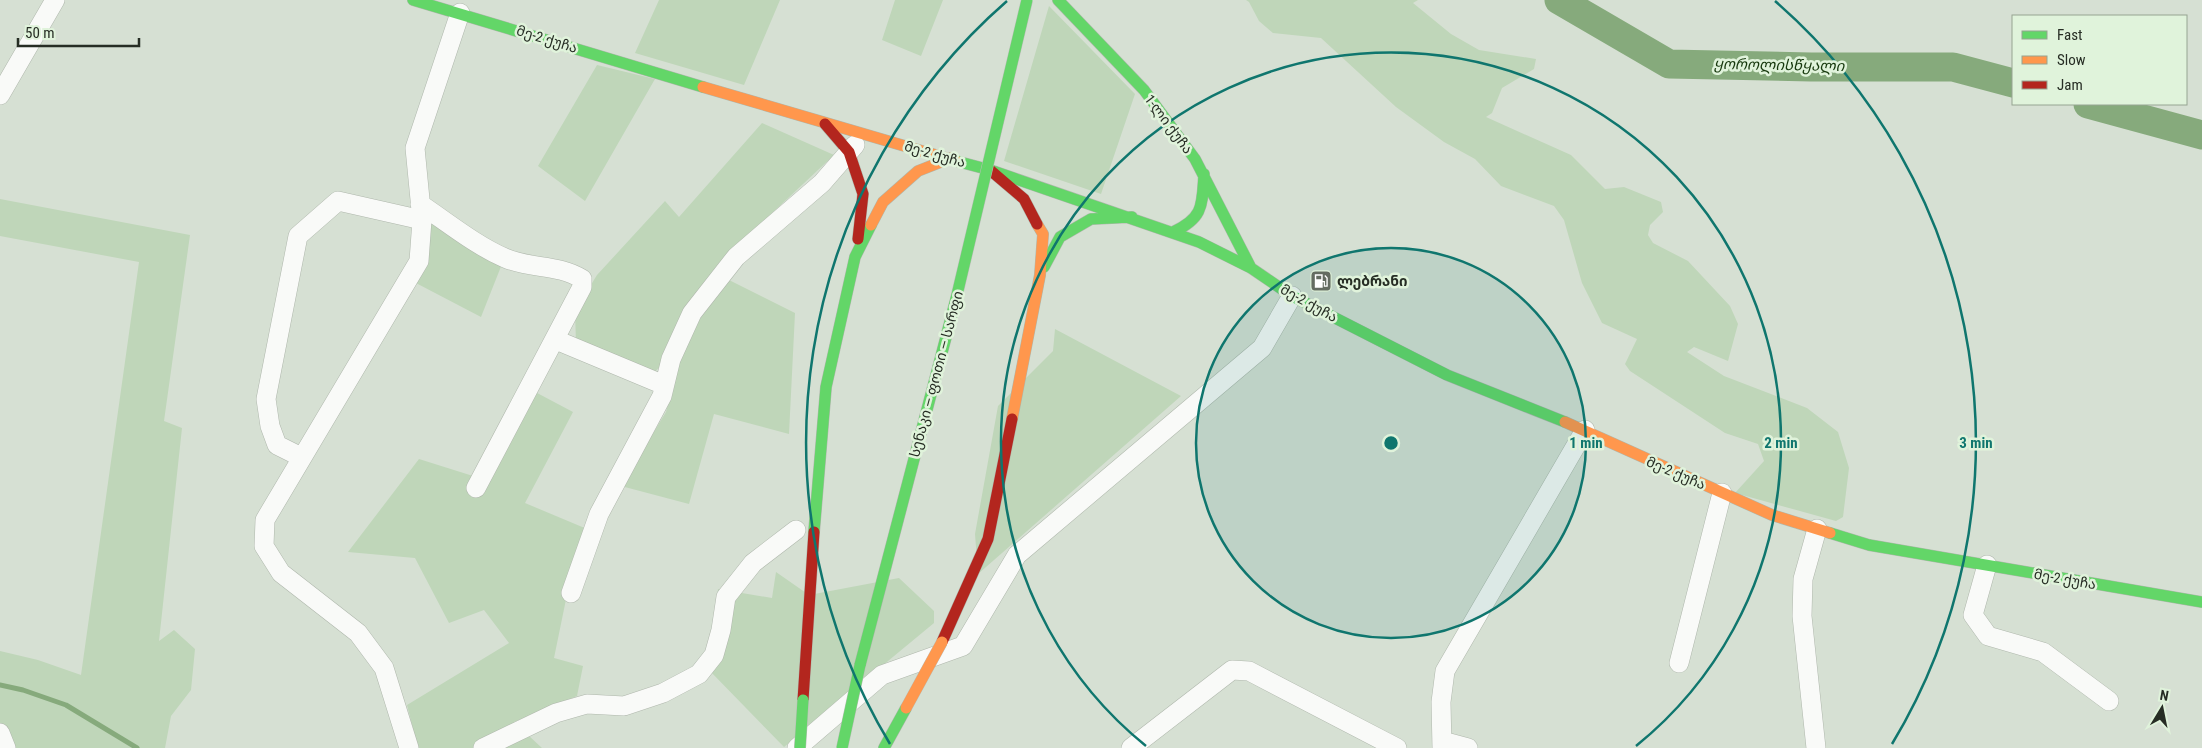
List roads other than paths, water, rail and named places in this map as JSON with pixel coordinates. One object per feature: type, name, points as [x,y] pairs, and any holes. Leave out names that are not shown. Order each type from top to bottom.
[{"type":"main road","name":"მე-2 ქუჩა","points":[[413,0],[825,124],[951,158],[1173,232],[1199,242],[1252,268],[1292,296],[1447,375],[1584,430],[1626,451],[1772,515],[1869,545],[2202,602]]},
{"type":"main road","name":"სენაკი — ფოთი — სარფი","points":[[842,748],[860,664],[956,299],[1027,0]]},
{"type":"main road","name":"1-ლი ქუჩა","points":[[1058,0],[1144,90],[1195,159],[1252,268]]},
{"type":"main road","points":[[799,748],[826,387],[855,257],[863,194],[849,152],[825,124]]},
{"type":"main road","points":[[855,257],[883,202],[918,171],[951,158]]},
{"type":"main road","points":[[884,748],[942,642],[988,539],[1040,275],[1043,234],[1024,198],[990,170]]},
{"type":"main road","points":[[1173,232],[1191,224],[1199,214],[1204,174]]},
{"type":"main road","points":[[1040,275],[1060,237],[1091,219],[1132,217]]},
{"type":"street","points":[[0,95],[56,0]]},
{"type":"street","points":[[409,748],[384,668],[358,633],[281,573],[264,546],[264,520],[419,261],[421,212],[415,148],[460,14]]},
{"type":"street","points":[[571,594],[599,514],[662,396],[671,360],[692,313],[736,257],[822,183],[864,135]]},
{"type":"street","points":[[302,457],[276,445],[270,426],[266,399],[298,236],[338,201],[421,212],[506,258],[571,272],[582,279],[582,287],[556,340],[476,488]]},
{"type":"street","points":[[799,748],[882,675],[963,646],[1017,555],[1262,348],[1292,296]]},
{"type":"street","points":[[556,340],[664,385]]},
{"type":"street","points":[[1468,748],[1442,744],[1441,702],[1445,671],[1584,430]]},
{"type":"street","points":[[1679,663],[1722,493]]},
{"type":"street","points":[[1816,748],[1802,616],[1803,579],[1817,529]]},
{"type":"street","points":[[483,748],[556,713],[587,704],[624,706],[664,693],[699,674],[714,655],[721,630],[726,597],[753,563],[796,530]]},
{"type":"street","points":[[1987,565],[1973,615],[1988,636],[2043,652],[2109,701]]},
{"type":"street","points":[[1131,748],[1232,670],[1249,671],[1397,748]]},
{"type":"street","points":[[0,733],[6,748]]},
{"type":"waterway","name":"ყოროლისწყალი","points":[[1559,0],[1669,64],[1953,67],[2012,83]]},
{"type":"waterway","name":"ყოროლისწყალი","points":[[2092,105],[2202,135]]},
{"type":"waterway","points":[[0,685],[23,690],[66,705],[137,748]]},
{"type":"place","name":"ლებრანი","points":[[1321,281]]}]
